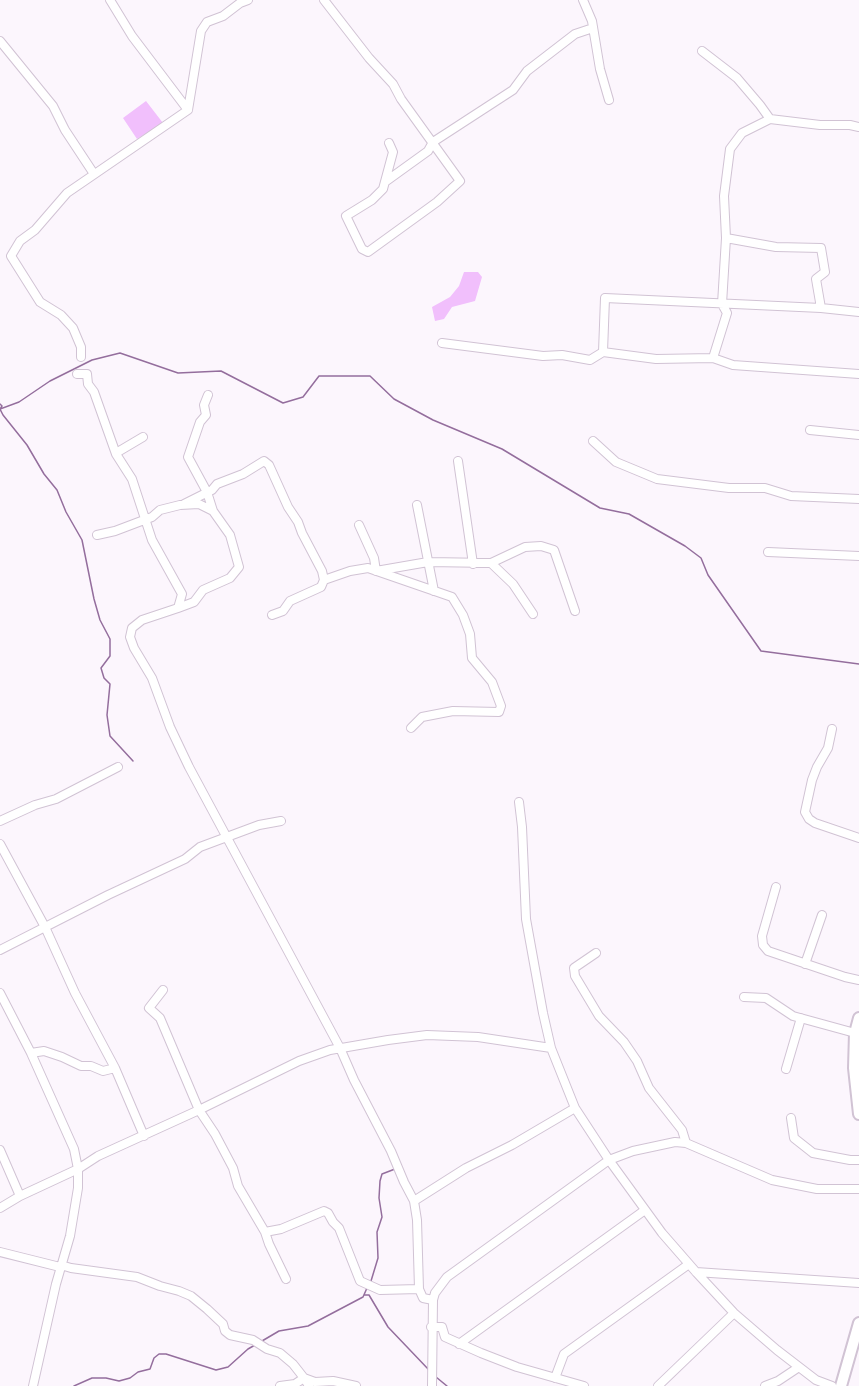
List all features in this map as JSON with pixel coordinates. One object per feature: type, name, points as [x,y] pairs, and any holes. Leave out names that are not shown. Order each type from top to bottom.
[{"type":"highway","points":[[859,1018],[855,1033],[854,1068],[859,1114]]},
{"type":"highway","points":[[841,1386],[859,1323]]},
{"type":"highway","points":[[847,1386],[859,1342]]},
{"type":"street","points":[[110,0],[132,36],[188,110]]},
{"type":"street","points":[[324,0],[369,58],[393,84],[400,99],[434,142],[460,181],[437,202],[368,252],[362,249],[346,216],[372,200],[383,189],[393,152],[389,143]]},
{"type":"street","points":[[583,0],[593,28],[600,69],[609,100]]},
{"type":"street","points":[[81,357],[81,347],[73,328],[61,315],[40,302],[11,256],[20,241],[34,230],[67,193],[188,110],[201,31],[207,22],[223,16],[242,1]]},
{"type":"street","points":[[385,182],[428,151],[434,142],[513,90],[527,71],[575,34],[593,28]]},
{"type":"street","points":[[0,41],[53,106],[65,130],[94,174]]},
{"type":"street","points":[[702,51],[737,78],[770,119]]},
{"type":"street","points":[[713,358],[727,313],[722,304],[726,238],[724,196],[730,149],[742,133],[770,119],[859,127]]},
{"type":"street","points":[[726,238],[776,247],[821,248],[825,272],[816,279],[821,308]]},
{"type":"street","points":[[603,352],[605,298],[821,308],[859,312]]},
{"type":"street","points":[[442,344],[531,355],[562,355],[590,360],[603,352],[656,358],[713,358],[733,365],[859,374]]},
{"type":"street","points":[[77,375],[87,375],[88,384],[94,392],[116,453],[132,479],[152,540],[182,594],[178,608]]},
{"type":"street","points":[[208,395],[204,405],[206,415],[200,422],[188,457],[207,492],[213,511],[230,535],[239,567],[230,578],[203,590],[194,602],[142,620],[132,628],[130,637],[152,678],[170,727],[225,836],[260,896],[340,1048],[414,1201],[417,1220],[419,1289],[423,1298],[433,1300]]},
{"type":"street","points":[[810,430],[859,435]]},
{"type":"street","points":[[116,453],[143,437]]},
{"type":"street","points":[[593,441],[616,462],[657,479],[729,488],[765,488],[792,496],[859,499]]},
{"type":"street","points":[[180,505],[264,461],[269,465],[322,571],[324,580],[321,588],[290,601],[283,611],[272,615]]},
{"type":"street","points":[[458,461],[473,564]]},
{"type":"street","points":[[97,535],[115,531],[145,520],[160,510],[180,505],[199,504],[213,511]]},
{"type":"street","points":[[417,505],[434,591]]},
{"type":"street","points":[[359,525],[374,558],[376,570]]},
{"type":"street","points":[[376,570],[428,562],[490,563],[525,547],[541,546],[554,550],[575,611]]},
{"type":"street","points":[[768,552],[859,556]]},
{"type":"street","points":[[490,563],[513,584],[533,614]]},
{"type":"street","points":[[324,580],[350,571],[368,568],[376,570],[452,597],[463,615],[470,634],[472,658],[492,682],[501,706],[499,712],[453,711],[422,717],[411,728]]},
{"type":"street","points":[[832,729],[828,748],[815,773],[805,812],[815,823],[859,838]]},
{"type":"street","points":[[0,821],[35,805],[56,799],[118,767]]},
{"type":"street","points":[[519,802],[526,919],[551,1048],[575,1108],[645,1210],[696,1272],[734,1313],[799,1367],[824,1385],[832,1386]]},
{"type":"street","points":[[0,950],[186,859],[200,847],[259,825],[281,821]]},
{"type":"street","points":[[0,844],[45,927],[75,993],[115,1068],[144,1136]]},
{"type":"street","points":[[776,887],[762,936],[763,945],[768,951],[859,980]]},
{"type":"street","points":[[805,964],[822,915]]},
{"type":"street","points":[[596,952],[574,968],[574,976],[599,1016],[624,1041],[654,1096],[682,1130],[686,1143]]},
{"type":"street","points":[[163,990],[149,1008],[160,1018],[199,1110],[205,1116],[233,1168],[238,1186],[265,1232],[286,1279]]},
{"type":"street","points":[[0,993],[31,1053],[74,1149],[78,1169],[76,1203],[33,1386]]},
{"type":"street","points":[[744,997],[766,998],[793,1016],[855,1033]]},
{"type":"street","points":[[786,1069],[801,1018]]},
{"type":"street","points":[[0,1208],[78,1169],[98,1156],[299,1061],[340,1048],[427,1035],[478,1037],[551,1048]]},
{"type":"street","points":[[31,1053],[44,1051],[81,1066],[92,1066],[103,1071],[115,1068]]},
{"type":"street","points":[[414,1201],[466,1168],[512,1145],[575,1108]]},
{"type":"street","points":[[791,1118],[794,1138],[813,1153],[859,1160]]},
{"type":"street","points":[[432,1386],[434,1374],[431,1327],[433,1300],[438,1287],[457,1268],[609,1160],[675,1142],[686,1143],[772,1180],[817,1189],[859,1189]]},
{"type":"street","points":[[0,1150],[20,1196]]},
{"type":"street","points":[[459,1344],[645,1210]]},
{"type":"street","points":[[265,1232],[281,1229],[324,1211],[339,1228],[360,1281],[380,1290],[419,1289]]},
{"type":"street","points":[[0,1252],[71,1268],[136,1276],[191,1296],[223,1324],[225,1331],[231,1335],[253,1340],[267,1349],[280,1353],[293,1364],[309,1386]]},
{"type":"street","points":[[555,1378],[564,1354],[689,1264]]},
{"type":"street","points":[[696,1272],[859,1283]]},
{"type":"street","points":[[658,1386],[734,1313]]},
{"type":"street","points":[[431,1327],[442,1327],[445,1337],[517,1367],[584,1386]]},
{"type":"street","points":[[765,1386],[778,1381],[799,1367]]},
{"type":"street","points":[[304,1378],[315,1382],[333,1381],[354,1386]]},
{"type":"street","points":[[280,1386],[295,1384],[304,1378]]},
{"type":"shaded area","points":[[146,101],[163,123],[137,139],[123,118]]},
{"type":"shaded area","points":[[464,272],[478,272],[482,277],[475,301],[452,307],[444,319],[435,321],[432,307],[450,297],[459,286]]},
{"type":"waterway","points":[[0,409],[19,402],[50,381],[92,360],[120,353],[178,373],[221,371],[283,403],[303,397],[319,376],[370,376],[394,399],[433,420],[502,449],[600,508],[629,514],[685,546],[701,558],[708,575],[761,651],[859,664]]},
{"type":"waterway","points":[[0,404],[3,415],[27,445],[44,474],[57,490],[82,540],[94,599],[100,620],[110,639],[110,656],[101,668],[104,678],[110,684],[107,715],[110,736],[133,761]]},
{"type":"waterway","points":[[371,1281],[378,1258],[377,1232],[382,1217],[379,1198],[380,1181],[382,1174],[395,1169]]},
{"type":"waterway","points":[[262,1341],[279,1331],[308,1326],[363,1297],[367,1288]]},
{"type":"waterway","points":[[365,1295],[369,1295],[388,1327],[429,1370]]},
{"type":"waterway","points":[[74,1386],[92,1378],[119,1381],[130,1378],[138,1372],[150,1369],[154,1358],[159,1354],[166,1354],[216,1370],[228,1367],[255,1345]]},
{"type":"waterway","points":[[436,1377],[447,1386]]}]
